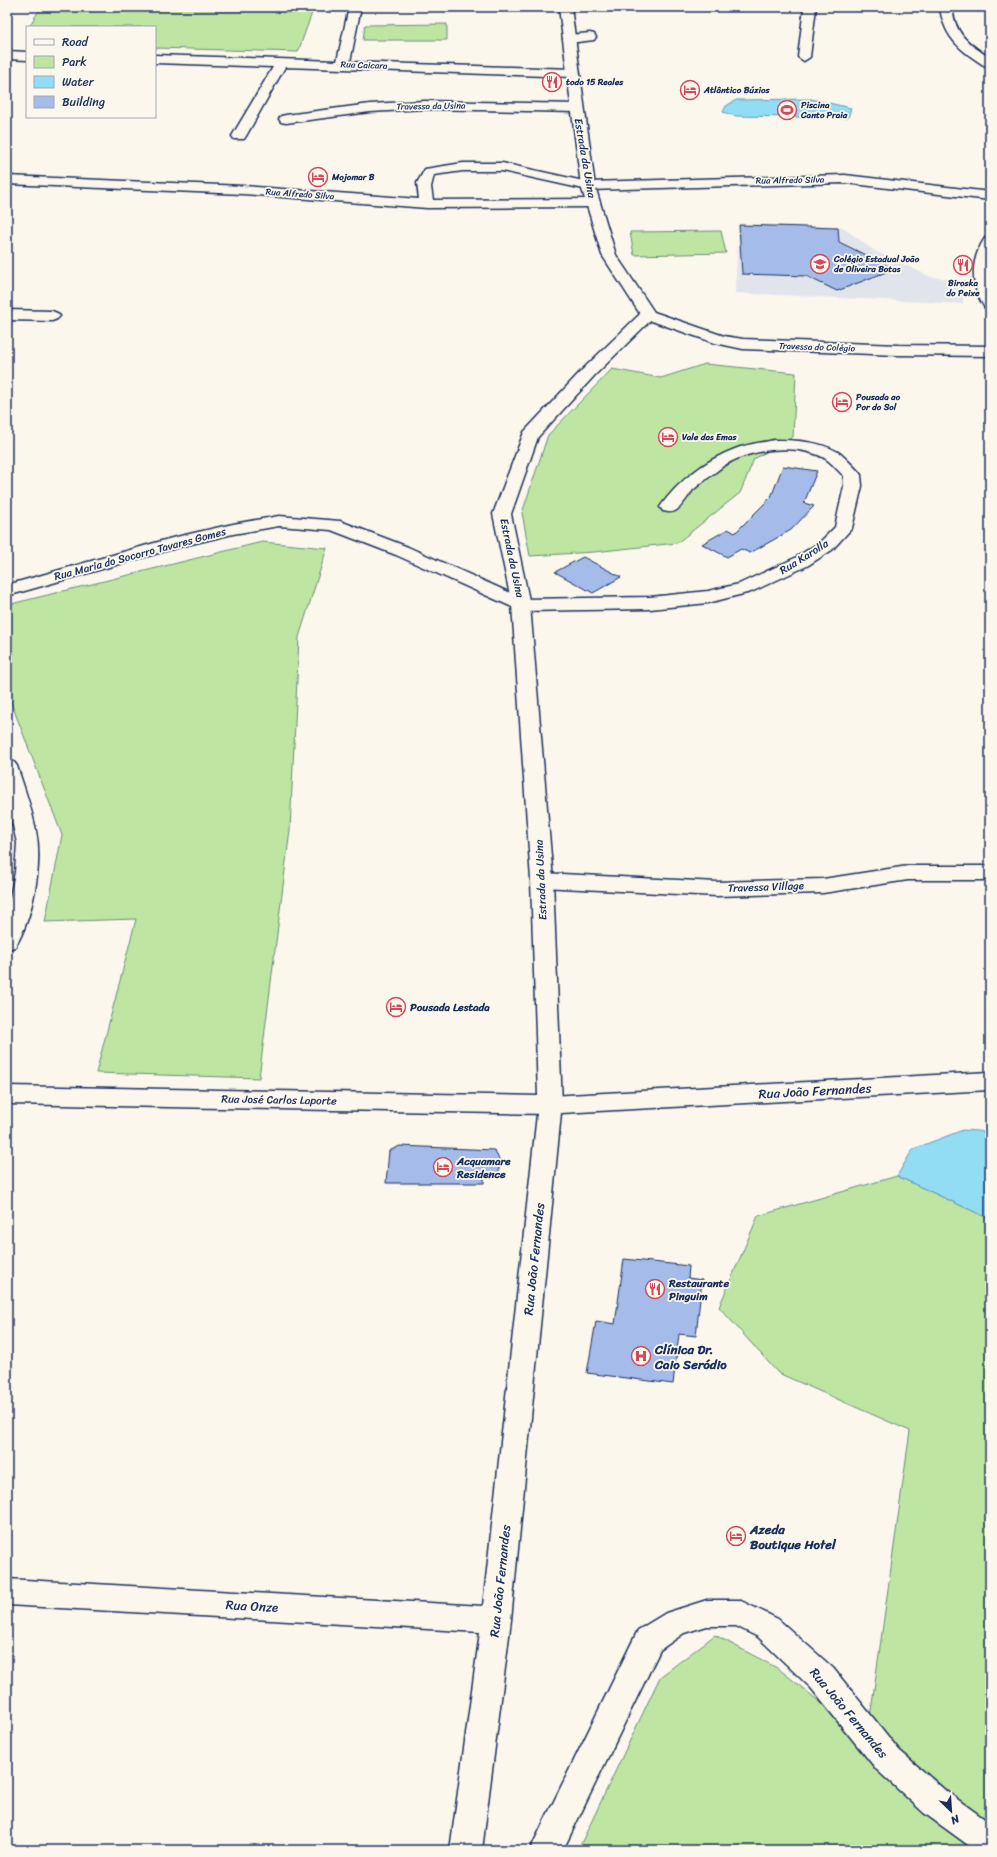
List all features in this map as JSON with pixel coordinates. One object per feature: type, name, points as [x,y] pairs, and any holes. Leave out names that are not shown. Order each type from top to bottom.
[{"type":"street","points":[[343,64],[355,7]]},
{"type":"street","name":"Estrada da Usina","points":[[550,1104],[542,880],[521,605],[502,514],[530,436],[589,372],[648,315],[609,255],[588,186],[565,7]]},
{"type":"street","points":[[804,57],[810,7]]},
{"type":"street","points":[[946,7],[947,16],[958,41],[990,64]]},
{"type":"street","points":[[569,39],[590,36]]},
{"type":"street","points":[[7,55],[26,56]]},
{"type":"street","name":"Rua Caicara","points":[[156,59],[343,64],[573,73]]},
{"type":"street","points":[[239,136],[281,63]]},
{"type":"street","name":"Travessa da Usina","points":[[286,119],[362,109],[425,105],[577,108]]},
{"type":"street","name":"Rua Alfredo Silva","points":[[427,204],[423,189],[426,176],[430,172],[445,168],[502,167],[588,186],[845,179],[990,196]]},
{"type":"street","name":"Rua Alfredo Silva","points":[[7,180],[243,190],[427,204],[593,203]]},
{"type":"street","points":[[990,241],[979,272],[980,286],[990,305]]},
{"type":"street","points":[[7,315],[52,316]]},
{"type":"street","name":"Travessa do Colégio","points":[[648,315],[721,340],[742,344],[990,352]]},
{"type":"street","name":"Rua Karolla","points":[[521,605],[650,602],[708,596],[745,588],[801,562],[826,546],[843,528],[853,486],[852,475],[832,456],[815,449],[794,445],[774,445],[742,452],[717,463],[688,486],[670,507]]},
{"type":"street","name":"Rua Maria do Socorro Tavares Gomes","points":[[7,591],[178,542],[233,529],[279,521],[334,525],[402,551],[521,605]]},
{"type":"street","points":[[7,766],[27,832],[26,877],[13,930],[7,942]]},
{"type":"street","name":"Travessa Village","points":[[542,880],[717,889],[823,886],[908,873],[990,872]]},
{"type":"street","name":"Rua João Fernandes","points":[[466,1850],[496,1620],[550,1104],[990,1081]]},
{"type":"street","name":"Rua José Carlos Laporte","points":[[7,1095],[550,1104]]},
{"type":"street","name":"Rua Onze","points":[[7,1592],[496,1620]]},
{"type":"street","name":"Rua João Fernandes","points":[[546,1850],[649,1640],[676,1622],[707,1613],[739,1613],[768,1628],[822,1678],[888,1760],[935,1802],[990,1842]]},
{"type":"shaded area","name":"Colégio Estadual João de Oliveira Botas","points":[[739,224],[842,227],[875,251],[931,277],[964,280],[963,304],[735,293]]},
{"type":"green space","points":[[41,7],[314,7],[298,52],[156,48],[156,26],[30,26]]},
{"type":"green space","points":[[447,24],[447,40],[363,40],[365,25]]},
{"type":"green space","points":[[721,231],[726,253],[634,255],[630,232]]},
{"type":"green space","points":[[705,364],[796,373],[793,437],[754,459],[740,493],[677,543],[594,552],[530,556],[522,513],[548,435],[612,369],[661,378]]},
{"type":"green space","points":[[262,542],[327,548],[299,637],[290,830],[259,1078],[96,1073],[136,919],[45,922],[62,835],[7,692],[7,605]]},
{"type":"green space","points":[[897,1176],[990,1219],[990,1850],[578,1850],[660,1677],[715,1635],[779,1669],[867,1740],[910,1431],[778,1373],[719,1307],[758,1216]]},
{"type":"water","name":"Piscina Canto Praia","points":[[811,99],[851,108],[848,118],[736,116],[723,112],[726,106],[736,100]]},
{"type":"water","points":[[963,1130],[990,1132],[990,1219],[897,1176],[913,1149]]},
{"type":"building","points":[[739,225],[838,228],[839,242],[894,269],[837,291],[806,276],[742,274]]},
{"type":"building","points":[[783,466],[817,471],[804,503],[814,506],[791,530],[750,553],[741,549],[727,557],[702,544],[728,529],[735,533],[771,497]]},
{"type":"building","points":[[583,557],[621,577],[593,593],[555,572]]},
{"type":"building","name":"Acquamare Residence","points":[[400,1146],[494,1150],[499,1159],[499,1174],[484,1174],[484,1183],[386,1183],[389,1151]]},
{"type":"building","points":[[624,1259],[689,1266],[688,1278],[702,1280],[696,1336],[679,1334],[673,1384],[587,1373],[596,1321],[615,1324]]},
{"type":"place","name":"todo 15 Reales","points":[[552,82]]},
{"type":"place","name":"Atlântico Búzios","points":[[690,90]]},
{"type":"place","name":"Piscina Canto Praia","points":[[787,110]]},
{"type":"place","name":"Mojomar B","points":[[318,177]]},
{"type":"place","name":"Colégio Estadual João de Oliveira Botas","points":[[820,264]]},
{"type":"place","name":"Biroska do Peixe","points":[[963,265]]},
{"type":"place","name":"Pousada ao Por do Sol","points":[[842,402]]},
{"type":"place","name":"Vale das Emas","points":[[668,437]]},
{"type":"place","name":"Pousada Lestada","points":[[396,1007]]},
{"type":"place","name":"Acquamare Residence","points":[[443,1167]]},
{"type":"place","name":"Restaurante Pinguim","points":[[655,1289]]},
{"type":"place","name":"Clínica Dr. Caio Seródio","points":[[641,1356]]},
{"type":"place","name":"Azeda Boutique Hotel","points":[[736,1536]]}]
